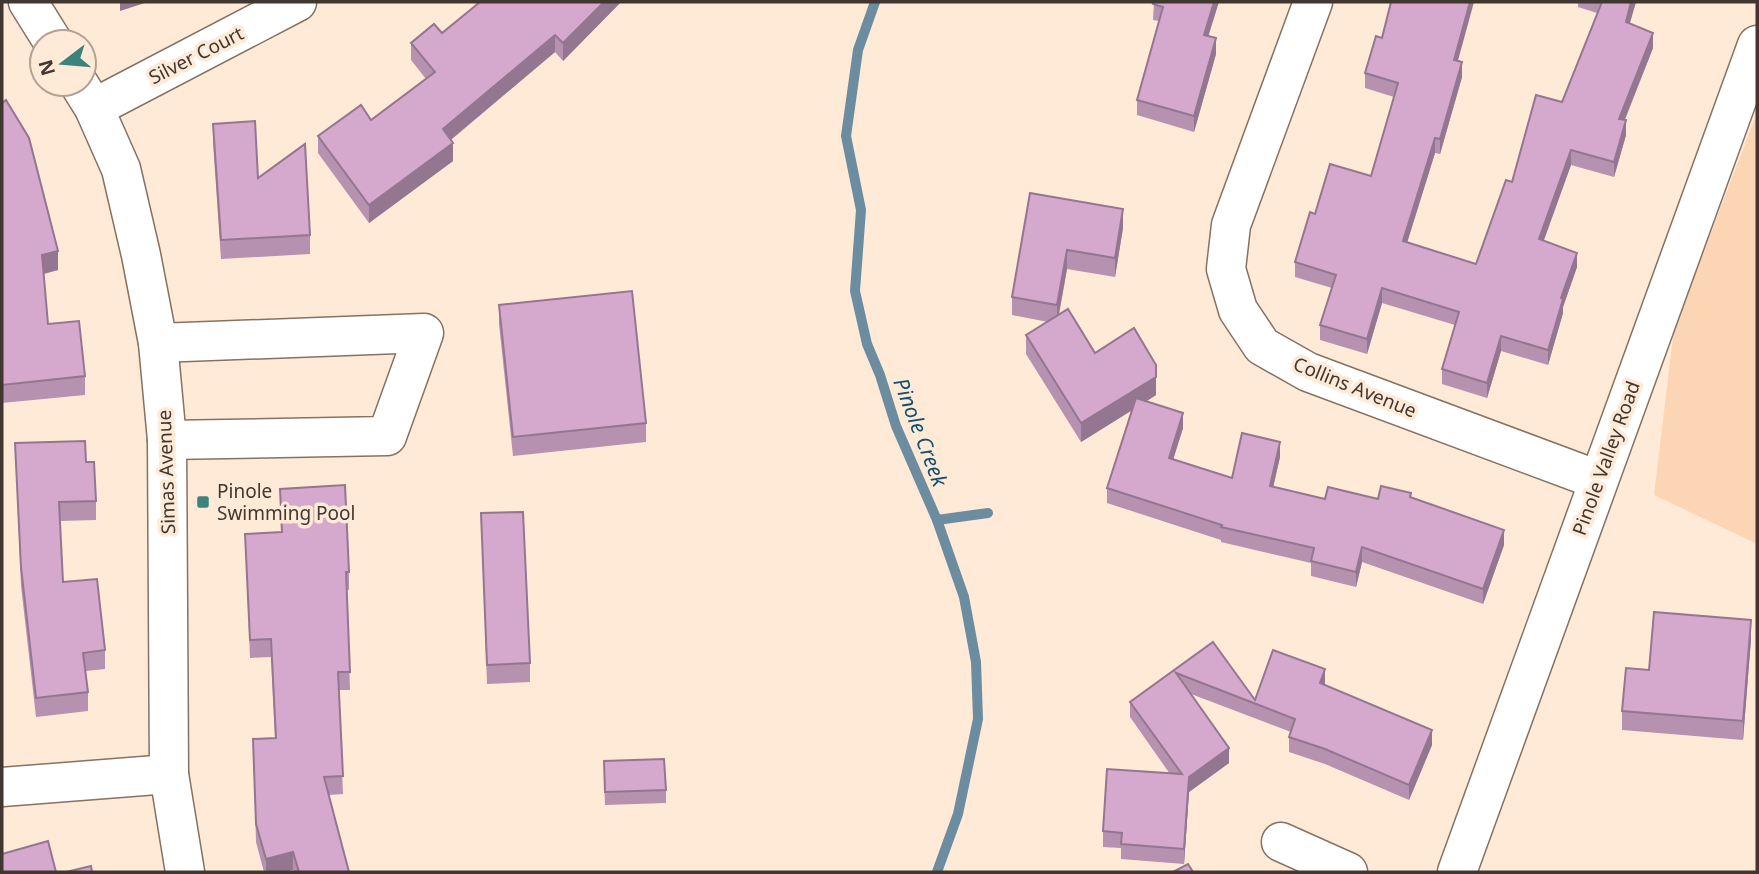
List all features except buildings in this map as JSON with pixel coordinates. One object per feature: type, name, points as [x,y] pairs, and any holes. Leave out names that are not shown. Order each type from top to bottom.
[{"type":"street","points":[[28,2],[44,28]]},
{"type":"street","name":"Silver Court","points":[[98,91],[297,2]]},
{"type":"street","name":"Collins Avenue","points":[[1313,2],[1230,225],[1226,269],[1238,310],[1262,346],[1308,372],[1598,480]]},
{"type":"street","name":"Pinole Valley Road","points":[[1457,872],[1757,45]]},
{"type":"street","name":"Simas Avenue","points":[[88,98],[121,169],[158,343],[167,440],[169,774],[185,872]]},
{"type":"street","points":[[158,343],[424,333],[387,436],[167,440]]},
{"type":"street","points":[[2,787],[169,774]]},
{"type":"street","points":[[1281,842],[1348,872]]},
{"type":"shaded area","points":[[1757,113],[1757,544],[1654,495],[1674,329]]},
{"type":"waterway","name":"Pinole Creek","points":[[875,2],[858,50],[846,136],[861,210],[855,291],[867,344],[896,426],[937,520],[964,597],[976,662],[978,719],[958,814],[937,872]]},
{"type":"waterway","points":[[937,520],[988,513]]},
{"type":"place","name":"Pinole Swimming Pool","points":[[203,502]]}]
